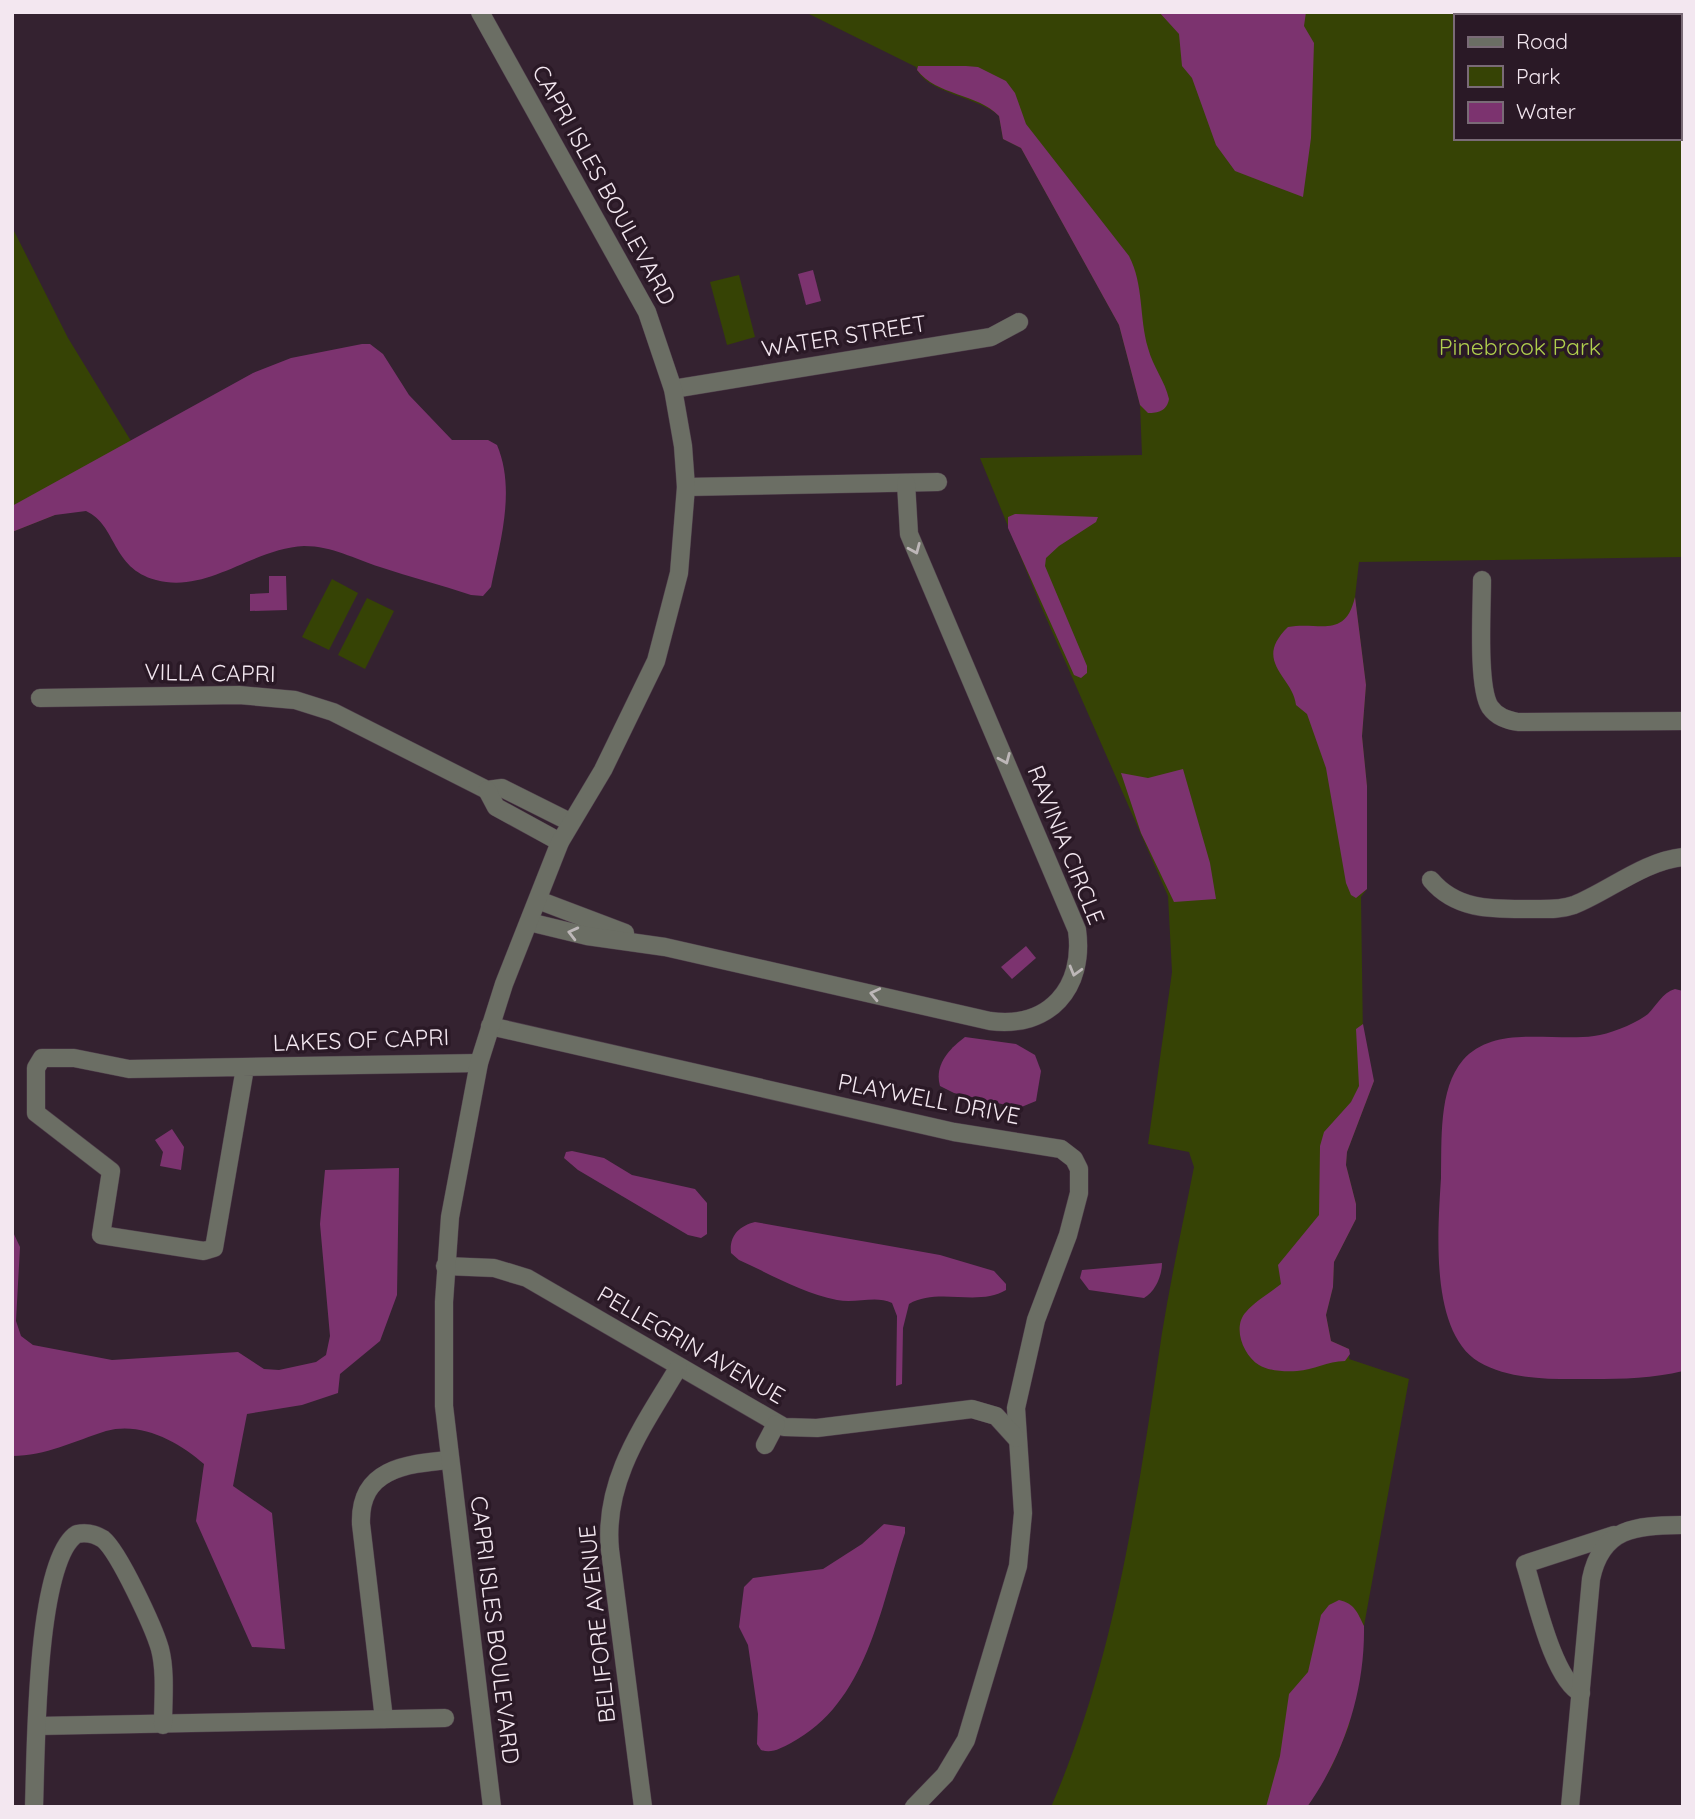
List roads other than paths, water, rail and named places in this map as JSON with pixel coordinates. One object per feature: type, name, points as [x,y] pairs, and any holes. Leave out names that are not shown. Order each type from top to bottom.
[{"type":"street","name":"CAPRI ISLES BOULEVARD","points":[[480,12],[630,277],[654,329],[673,388],[683,446],[686,487],[679,573],[656,661],[603,770],[560,842],[490,1026],[479,1063],[459,1160],[445,1266],[443,1364],[449,1460],[492,1807]]},
{"type":"street","name":"WATER STREET","points":[[673,388],[992,338],[1019,322]]},
{"type":"street","points":[[686,487],[939,482]]},
{"type":"street","name":"RAVINIA CIRCLE","points":[[529,922],[587,936],[665,947],[1002,1022],[1024,1020],[1042,1013],[1070,986],[1079,956],[1077,930],[909,534],[906,483]]},
{"type":"street","points":[[1482,580],[1484,687],[1489,706],[1496,714],[1518,722],[1683,721]]},
{"type":"street","name":"VILLA CAPRI","points":[[40,698],[268,696],[317,706],[487,790]]},
{"type":"street","points":[[560,842],[496,807],[487,790],[502,788],[570,822]]},
{"type":"street","points":[[1431,880],[1449,897],[1468,905],[1498,909],[1552,909],[1577,903],[1660,863],[1683,857]]},
{"type":"street","name":"RAVINIA CIRCLE","points":[[538,900],[665,947]]},
{"type":"street","name":"PLAYWELL DRIVE","points":[[490,1026],[954,1132],[1054,1147],[1068,1152],[1079,1169],[1079,1193],[1068,1236],[1029,1345],[1016,1408],[1016,1438]]},
{"type":"street","name":"LAKES OF CAPRI","points":[[245,1069],[214,1248],[204,1251],[100,1236],[111,1171],[36,1113],[36,1068],[39,1059],[74,1058],[129,1069],[479,1063]]},
{"type":"street","name":"PELLEGRIN AVENUE","points":[[445,1266],[494,1268],[527,1278],[776,1424],[803,1429],[972,1409],[996,1416],[1016,1438]]},
{"type":"street","name":"BELIFORE AVENUE","points":[[643,1807],[610,1550],[609,1514],[622,1465],[678,1368]]},
{"type":"street","points":[[765,1445],[776,1424]]},
{"type":"street","points":[[914,1807],[945,1775],[966,1740],[1018,1566],[1023,1513],[1016,1438]]},
{"type":"street","points":[[384,1719],[361,1524],[363,1499],[370,1486],[392,1471],[419,1463],[449,1460]]},
{"type":"street","points":[[1581,1693],[1570,1686],[1560,1670],[1525,1564],[1646,1526],[1683,1525]]},
{"type":"street","points":[[1570,1807],[1593,1569],[1603,1549],[1624,1532]]},
{"type":"street","points":[[34,1807],[40,1667],[54,1568],[66,1543],[83,1533],[102,1539],[113,1552],[156,1639],[162,1663],[163,1725]]},
{"type":"street","points":[[37,1726],[445,1718]]},
{"type":"water","points":[[1159,12],[1306,12],[1304,26],[1314,43],[1311,138],[1303,197],[1235,171],[1216,145],[1192,78],[1182,66],[1179,34]]},
{"type":"water","points":[[918,66],[978,67],[1006,81],[1015,93],[1026,124],[1129,256],[1137,278],[1148,348],[1169,399],[1162,410],[1148,413],[1140,405],[1119,325],[1021,148],[1003,139],[999,116],[980,103],[935,85],[917,70]]},
{"type":"water","points":[[813,270],[821,301],[806,305],[798,274]]},
{"type":"water","points":[[370,344],[383,354],[409,395],[452,440],[488,440],[497,445],[503,462],[506,498],[491,587],[483,596],[471,595],[334,551],[304,546],[267,554],[194,581],[175,583],[156,580],[130,566],[104,526],[86,511],[55,515],[12,532],[12,506],[253,373],[291,358]]},
{"type":"water","points":[[1015,514],[1098,517],[1096,522],[1059,546],[1046,558],[1045,566],[1087,666],[1087,673],[1081,678],[1074,675],[1008,528],[1008,517]]},
{"type":"water","points":[[269,576],[286,576],[287,610],[250,611],[250,594],[269,593]]},
{"type":"water","points":[[1355,597],[1366,685],[1362,736],[1367,786],[1367,889],[1356,898],[1351,895],[1346,883],[1326,768],[1307,714],[1296,705],[1274,659],[1278,639],[1288,627],[1338,624],[1351,610]]},
{"type":"water","points":[[1183,769],[1210,863],[1216,899],[1174,902],[1141,833],[1121,773],[1148,778]]},
{"type":"water","points":[[1026,946],[1036,958],[1012,979],[1001,967]]},
{"type":"water","points":[[1675,989],[1683,991],[1683,1371],[1628,1378],[1548,1379],[1513,1374],[1479,1362],[1463,1348],[1452,1328],[1444,1304],[1440,1278],[1443,1116],[1449,1086],[1455,1072],[1463,1060],[1476,1049],[1491,1042],[1507,1038],[1594,1036],[1622,1028],[1648,1014],[1663,996]]},
{"type":"water","points":[[1363,1024],[1374,1081],[1347,1152],[1346,1165],[1356,1204],[1356,1219],[1334,1262],[1333,1287],[1326,1315],[1331,1341],[1349,1349],[1350,1354],[1345,1361],[1303,1370],[1267,1369],[1248,1355],[1241,1340],[1240,1325],[1250,1308],[1281,1284],[1278,1265],[1319,1215],[1320,1146],[1324,1132],[1351,1102],[1359,1086],[1356,1029]]},
{"type":"water","points":[[965,1037],[1016,1044],[1035,1055],[1041,1071],[1036,1101],[1019,1108],[954,1093],[940,1086],[939,1071],[944,1058]]},
{"type":"water","points":[[172,1129],[184,1147],[181,1170],[160,1166],[163,1152],[155,1140]]},
{"type":"water","points":[[566,1152],[604,1158],[632,1175],[695,1189],[707,1203],[707,1234],[701,1238],[688,1235],[578,1170],[564,1158]]},
{"type":"water","points":[[399,1168],[397,1295],[380,1341],[340,1374],[338,1393],[302,1405],[247,1414],[233,1486],[272,1513],[285,1649],[252,1647],[196,1521],[204,1464],[194,1456],[171,1441],[146,1431],[119,1429],[48,1451],[12,1456],[12,1230],[20,1247],[16,1321],[21,1336],[33,1345],[112,1360],[238,1352],[264,1369],[279,1370],[316,1362],[326,1355],[330,1336],[320,1224],[325,1170]]},
{"type":"water","points":[[755,1222],[940,1255],[994,1271],[1006,1284],[1006,1290],[983,1297],[932,1297],[909,1304],[903,1328],[902,1384],[896,1386],[897,1316],[892,1303],[879,1300],[844,1301],[824,1297],[739,1260],[731,1253],[733,1237],[744,1226]]},
{"type":"water","points":[[1162,1263],[1158,1282],[1144,1298],[1089,1290],[1080,1278],[1082,1270]]},
{"type":"water","points":[[884,1524],[905,1527],[905,1533],[878,1622],[854,1679],[837,1704],[817,1726],[780,1748],[761,1750],[757,1744],[758,1714],[748,1645],[739,1627],[744,1587],[753,1578],[823,1569],[862,1544]]},
{"type":"water","points":[[1339,1600],[1352,1606],[1364,1626],[1361,1674],[1342,1744],[1307,1807],[1266,1807],[1280,1756],[1289,1694],[1308,1672],[1321,1615],[1329,1605]]},
{"type":"park label","name":"Pinebrook Park","points":[[1520,347]]}]
